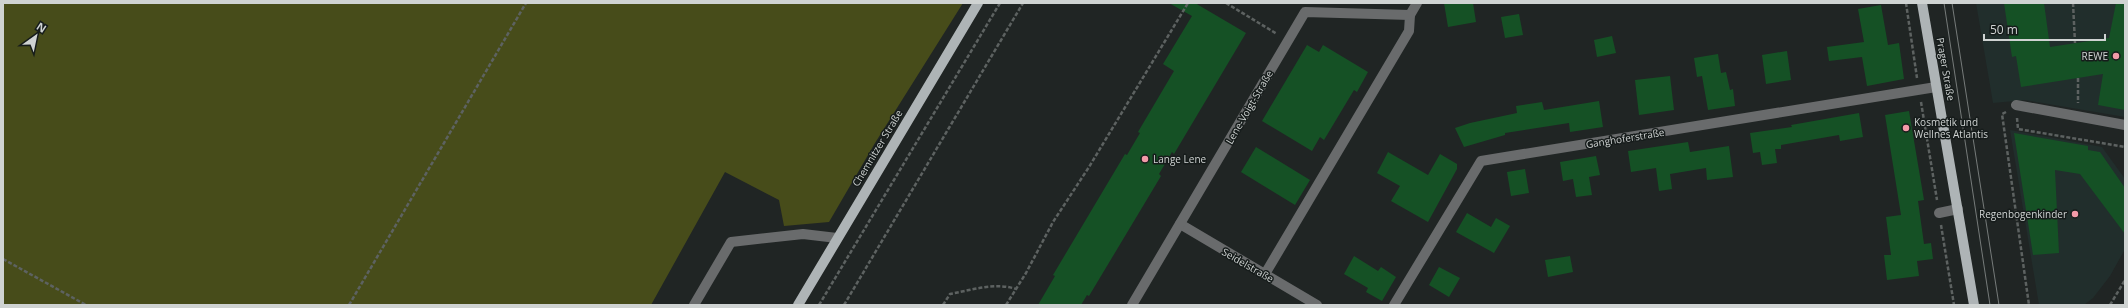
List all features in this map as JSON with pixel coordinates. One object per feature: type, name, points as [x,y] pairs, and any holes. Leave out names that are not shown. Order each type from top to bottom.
[{"type":"main road","name":"Chemnitzer Straße","points":[[798,305],[978,3]]},
{"type":"main road","name":"Prager Straße","points":[[1922,3],[1936,87],[1948,143],[1974,305]]},
{"type":"street","points":[[1265,274],[1409,30],[1410,15],[1417,3]]},
{"type":"street","name":"Lene-Voigt-Straße","points":[[1132,305],[1305,12],[1410,15]]},
{"type":"street","name":"Ganghoferstraße","points":[[1394,305],[1481,161],[1936,87]]},
{"type":"street","points":[[2016,105],[2125,125]]},
{"type":"street","points":[[1939,213],[1958,209]]},
{"type":"street","name":"Seidelstraße","points":[[1180,224],[1317,305]]},
{"type":"street","points":[[694,305],[730,242],[803,234],[837,238]]},
{"type":"path","points":[[349,305],[526,3]]},
{"type":"path","points":[[819,305],[1000,3]]},
{"type":"path","points":[[844,305],[1023,3]]},
{"type":"path","points":[[1006,305],[1053,222],[1089,167],[1188,3]]},
{"type":"path","points":[[1226,3],[1288,40]]},
{"type":"path","points":[[1906,3],[1918,89],[1954,305]]},
{"type":"path","points":[[2073,3],[2075,43]]},
{"type":"path","points":[[2078,78],[2078,105]]},
{"type":"path","points":[[2029,305],[2002,114],[2016,105],[2018,129],[2125,147]]},
{"type":"path","points":[[3,259],[86,305]]},
{"type":"path","points":[[2110,305],[2125,280]]},
{"type":"path","points":[[943,305],[950,294],[982,288],[1005,286],[1016,289]]},
{"type":"shaded area","points":[[1976,3],[2125,3],[2125,117],[2025,100],[1993,103]]},
{"type":"shaded area","name":"Regenbogenkinder","points":[[2010,130],[2102,147],[2125,179],[2125,249],[2110,276],[2093,298],[2084,305],[2039,305]]},
{"type":"green space","points":[[3,3],[963,3],[875,143],[829,222],[784,226],[779,200],[725,172],[651,305],[3,305]]},
{"type":"building","name":"Lange Lene","points":[[1169,3],[1195,3],[1246,33],[1174,154],[1172,152],[1159,174],[1161,176],[1089,296],[1087,295],[1081,305],[1038,305],[1055,276],[1053,275],[1125,154],[1127,155],[1140,133],[1138,132],[1174,71],[1163,64],[1192,16]]},
{"type":"building","points":[[1444,3],[1473,3],[1476,22],[1448,27]]},
{"type":"building","points":[[2004,3],[2044,3],[2050,47],[2109,38],[2116,3],[2125,3],[2125,110],[2098,105],[2103,74],[2021,87],[2016,56],[2012,57]]},
{"type":"building","points":[[1881,5],[1888,45],[1899,43],[1904,79],[1867,86],[1862,57],[1829,61],[1827,47],[1864,42],[1858,9]]},
{"type":"building","points":[[1519,14],[1523,35],[1505,38],[1501,17]]},
{"type":"building","points":[[1612,36],[1616,53],[1597,57],[1594,40]]},
{"type":"building","points":[[1307,45],[1319,52],[1323,45],[1368,72],[1357,92],[1354,90],[1324,140],[1320,137],[1312,151],[1262,121]]},
{"type":"building","points":[[1787,51],[1791,80],[1766,84],[1762,55]]},
{"type":"building","points":[[1718,54],[1721,73],[1726,72],[1730,90],[1733,89],[1735,106],[1708,110],[1702,76],[1697,77],[1694,58]]},
{"type":"building","points":[[1670,76],[1674,110],[1639,115],[1635,80]]},
{"type":"building","points":[[1599,101],[1603,127],[1570,132],[1569,123],[1505,133],[1505,135],[1464,147],[1455,128],[1470,123],[1517,113],[1516,106],[1542,102],[1544,110]]},
{"type":"building","points":[[1909,111],[1924,200],[1918,201],[1924,244],[1931,243],[1933,259],[1917,261],[1919,276],[1887,280],[1884,255],[1891,255],[1886,217],[1901,215],[1885,115]]},
{"type":"building","points":[[1859,113],[1863,137],[1840,141],[1839,135],[1781,145],[1781,149],[1775,149],[1777,163],[1762,165],[1760,152],[1753,153],[1750,133],[1792,127],[1791,125]]},
{"type":"building","points":[[2014,133],[2088,146],[2088,150],[2100,152],[2125,188],[2125,234],[2080,174],[2055,170],[2059,253],[2033,255]]},
{"type":"building","points":[[1688,142],[1690,152],[1729,146],[1733,177],[1707,180],[1706,168],[1670,174],[1672,189],[1659,191],[1656,168],[1631,172],[1628,151]]},
{"type":"building","points":[[1256,147],[1310,180],[1295,205],[1241,172]]},
{"type":"building","points":[[1388,152],[1428,175],[1440,154],[1457,164],[1457,169],[1428,222],[1391,201],[1400,186],[1377,173]]},
{"type":"building","points":[[1596,156],[1600,175],[1589,177],[1592,195],[1576,197],[1573,179],[1563,181],[1560,162]]},
{"type":"building","points":[[1525,169],[1529,193],[1511,196],[1507,172]]},
{"type":"building","points":[[1467,213],[1491,227],[1496,218],[1510,226],[1494,253],[1456,232]]},
{"type":"building","points":[[1354,256],[1378,271],[1381,267],[1396,277],[1382,301],[1366,292],[1368,288],[1344,274]]},
{"type":"building","points":[[1570,256],[1573,272],[1548,277],[1545,260]]},
{"type":"building","points":[[1439,267],[1460,278],[1449,297],[1429,285]]},
{"type":"tram line","points":[[1944,3],[1990,305]]},
{"type":"tram line","points":[[1952,3],[1999,305]]},
{"type":"place","name":"REWE","points":[[2116,56]]},
{"type":"place","name":"Kosmetik und Wellnes Atlantis","points":[[1906,128]]},
{"type":"place","name":"Lange Lene","points":[[1145,159]]},
{"type":"place","name":"Regenbogenkinder","points":[[2075,214]]}]
